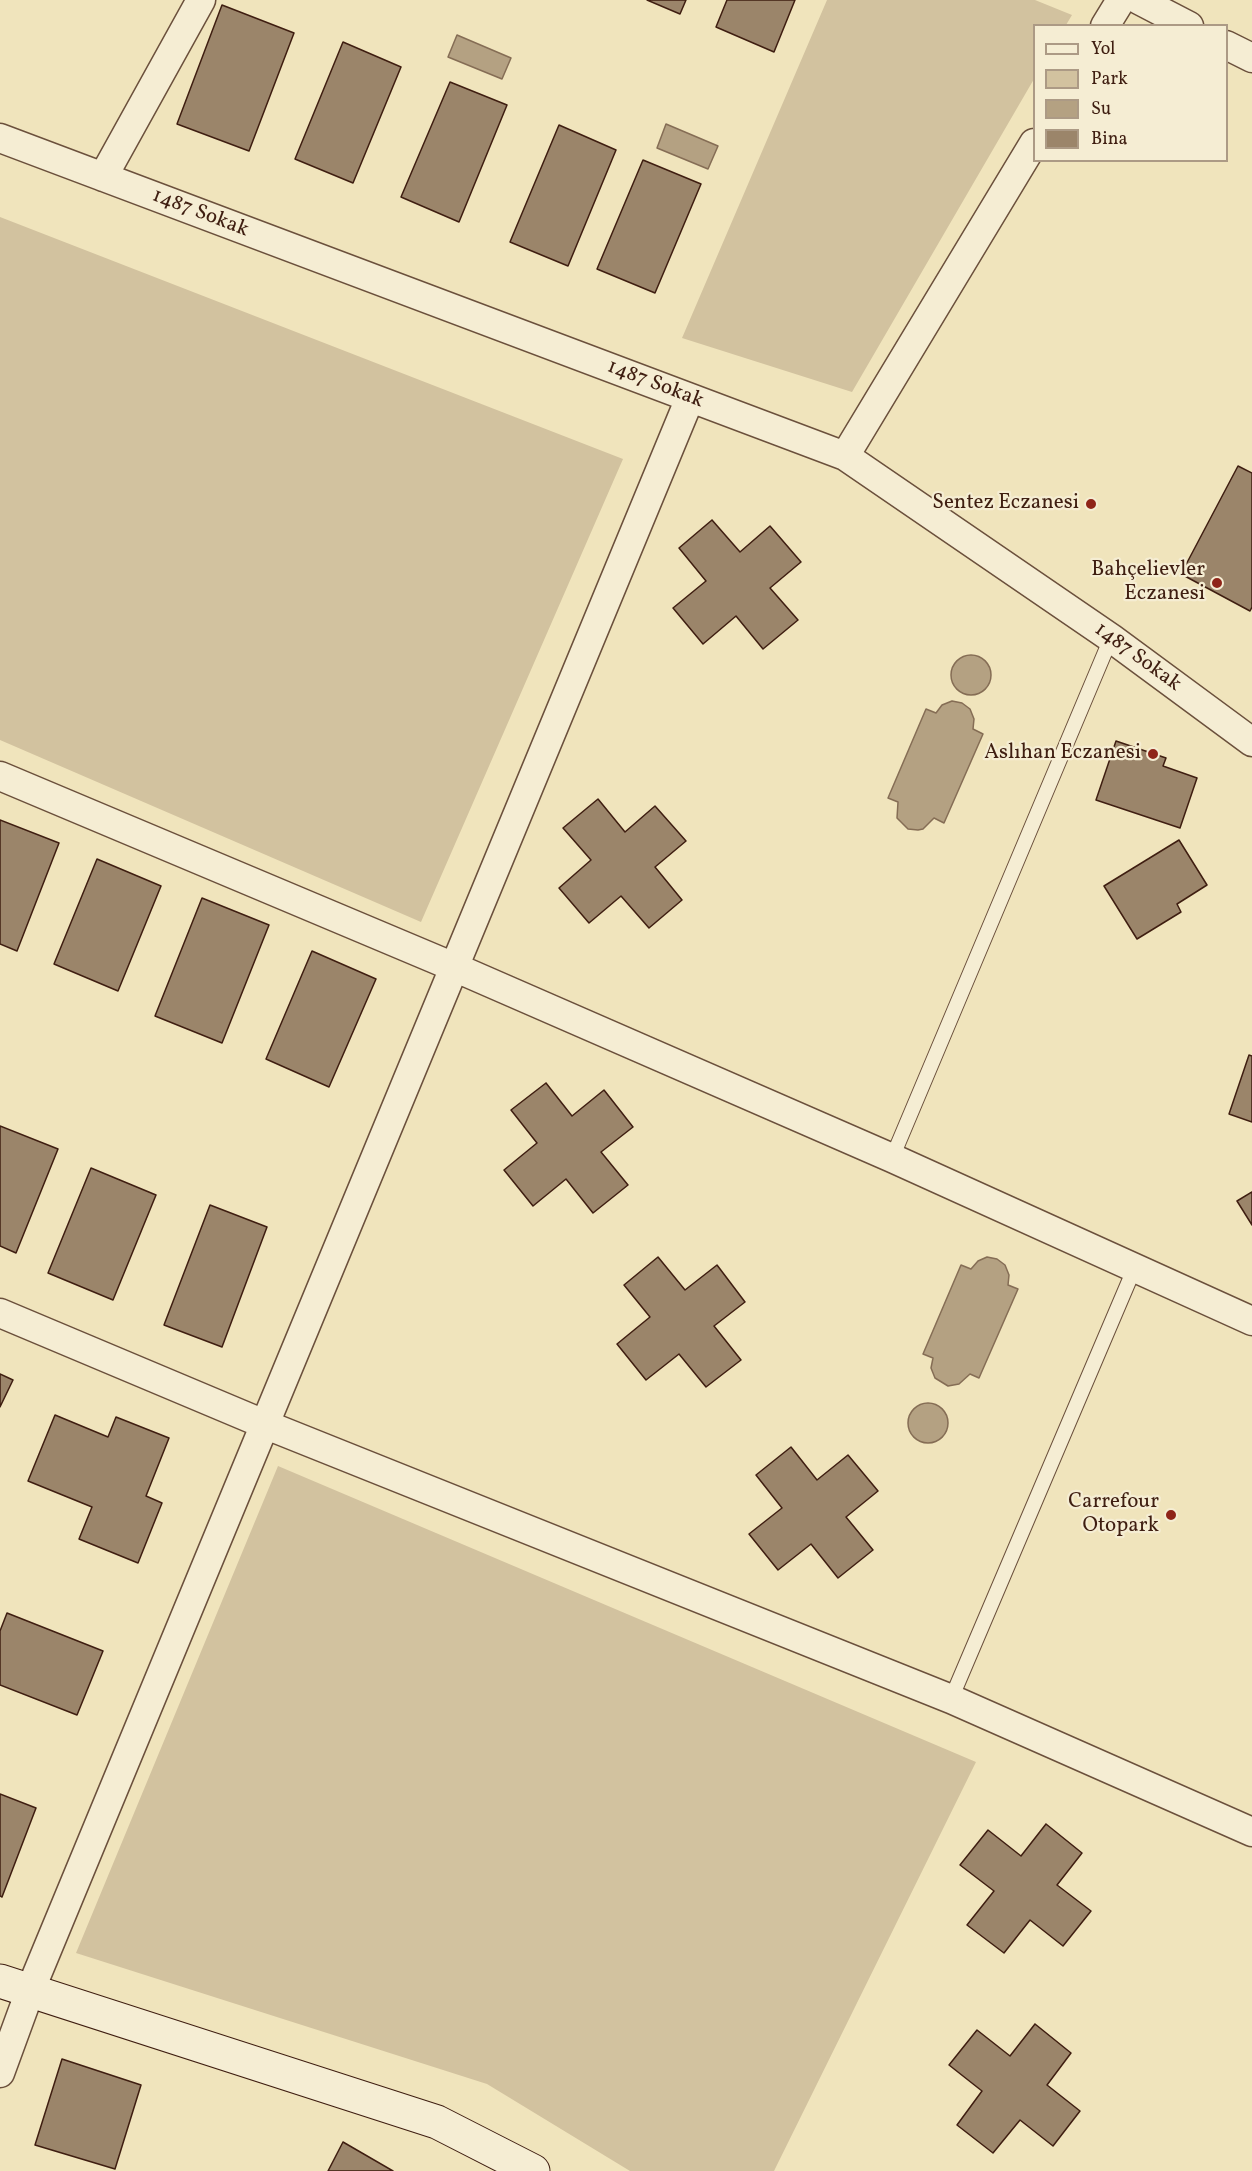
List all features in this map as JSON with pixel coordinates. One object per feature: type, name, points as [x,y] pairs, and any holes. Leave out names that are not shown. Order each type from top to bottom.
[{"type":"street","points":[[103,177],[201,0]]},
{"type":"street","points":[[1107,24],[1121,0]]},
{"type":"street","points":[[1139,0],[1185,24]]},
{"type":"street","points":[[1228,46],[1252,58]]},
{"type":"street","name":"1487 Sokak","points":[[0,138],[844,456],[1111,638],[1252,741]]},
{"type":"street","points":[[844,456],[1033,145]]},
{"type":"street","points":[[0,2073],[15,1986],[264,1424],[690,398]]},
{"type":"street","points":[[0,776],[454,967],[892,1158],[1252,1321]]},
{"type":"street","points":[[0,1313],[264,1424],[951,1700],[1252,1832]]},
{"type":"street","points":[[15,1986],[437,2122],[533,2171]]},
{"type":"lane","points":[[892,1158],[1111,638]]},
{"type":"lane","points":[[951,1700],[1135,1267]]},
{"type":"green space","points":[[827,0],[1035,0],[1072,15],[1067,24],[1033,24],[1033,81],[852,392],[682,338]]},
{"type":"green space","points":[[0,217],[623,459],[421,922],[0,740]]},
{"type":"green space","points":[[278,1466],[976,1762],[774,2171],[630,2171],[487,2084],[76,1953]]},
{"type":"water","points":[[457,35],[511,58],[502,79],[448,57]]},
{"type":"water","points":[[666,124],[718,146],[708,169],[657,148]]},
{"type":"water","points":[[971,655],[985,661],[991,675],[985,689],[971,695],[957,689],[951,675],[957,661]]},
{"type":"water","points":[[952,701],[962,703],[970,709],[974,719],[973,729],[983,734],[944,823],[934,818],[923,829],[908,829],[897,818],[898,802],[888,798],[926,709],[936,713],[942,705]]},
{"type":"water","points":[[987,1257],[997,1259],[1005,1265],[1009,1275],[1008,1285],[1018,1289],[979,1378],[970,1374],[959,1384],[948,1386],[935,1378],[931,1368],[933,1358],[923,1354],[961,1265],[971,1269],[978,1261]]},
{"type":"water","points":[[928,1403],[942,1409],[948,1423],[942,1437],[928,1443],[914,1437],[908,1423],[914,1409]]},
{"type":"building","points":[[647,0],[686,0],[680,14]]},
{"type":"building","points":[[727,0],[795,0],[774,52],[716,27]]},
{"type":"building","points":[[222,5],[294,33],[249,151],[177,124]]},
{"type":"building","points":[[343,42],[401,67],[353,183],[295,159]]},
{"type":"building","points":[[450,82],[507,105],[459,222],[401,197]]},
{"type":"building","points":[[559,125],[616,150],[568,266],[510,242]]},
{"type":"building","points":[[643,160],[701,184],[655,293],[597,269]]},
{"type":"building","points":[[1238,466],[1252,473],[1252,607],[1250,611],[1181,574]]},
{"type":"building","points":[[712,520],[740,552],[770,526],[801,562],[770,588],[798,620],[763,649],[736,616],[703,644],[673,608],[706,581],[679,548]]},
{"type":"building","points":[[1116,741],[1166,758],[1163,766],[1197,778],[1180,828],[1096,800]]},
{"type":"building","points":[[598,799],[625,832],[655,806],[686,841],[655,867],[682,900],[649,928],[621,896],[589,923],[559,888],[591,860],[563,828]]},
{"type":"building","points":[[0,820],[59,843],[17,951],[0,944]]},
{"type":"building","points":[[1179,840],[1207,885],[1177,904],[1181,912],[1137,939],[1104,886]]},
{"type":"building","points":[[97,859],[161,886],[118,991],[54,964]]},
{"type":"building","points":[[202,898],[269,925],[222,1043],[155,1016]]},
{"type":"building","points":[[312,951],[376,979],[329,1087],[266,1059]]},
{"type":"building","points":[[1249,1055],[1252,1056],[1252,1122],[1229,1114]]},
{"type":"building","points":[[546,1083],[572,1116],[604,1090],[633,1127],[601,1152],[628,1185],[593,1213],[566,1179],[533,1206],[504,1170],[537,1143],[511,1110]]},
{"type":"building","points":[[0,1126],[58,1149],[16,1253],[0,1246]]},
{"type":"building","points":[[91,1168],[156,1195],[113,1300],[48,1273]]},
{"type":"building","points":[[1252,1192],[1252,1225],[1237,1201]]},
{"type":"building","points":[[210,1205],[267,1227],[222,1347],[164,1325]]},
{"type":"building","points":[[658,1257],[685,1290],[717,1265],[745,1302],[714,1326],[741,1360],[706,1387],[679,1354],[646,1380],[617,1344],[650,1317],[624,1285]]},
{"type":"building","points":[[0,1374],[13,1380],[0,1407]]},
{"type":"building","points":[[55,1415],[108,1437],[116,1417],[169,1438],[146,1496],[162,1503],[138,1563],[79,1539],[92,1507],[28,1481]]},
{"type":"building","points":[[791,1447],[817,1480],[848,1455],[878,1491],[846,1517],[873,1550],[838,1578],[811,1544],[778,1570],[749,1534],[782,1508],[756,1475]]},
{"type":"building","points":[[7,1613],[103,1651],[77,1715],[0,1685],[0,1631]]},
{"type":"building","points":[[0,1794],[36,1808],[2,1897],[0,1896]]},
{"type":"building","points":[[1046,1824],[1082,1853],[1057,1885],[1091,1911],[1063,1946],[1030,1920],[1004,1953],[967,1925],[994,1891],[960,1865],[988,1830],[1021,1856]]},
{"type":"building","points":[[1035,2024],[1071,2053],[1047,2085],[1080,2111],[1053,2146],[1020,2120],[993,2153],[957,2125],[982,2091],[949,2065],[977,2030],[1010,2056]]},
{"type":"building","points":[[62,2059],[141,2085],[115,2169],[35,2145]]},
{"type":"building","points":[[343,2142],[393,2171],[328,2171]]},
{"type":"place","name":"Sentez Eczanesi","points":[[1091,504]]},
{"type":"place","name":"Bahçelievler Eczanesi","points":[[1217,583]]},
{"type":"place","name":"Aslıhan Eczanesi","points":[[1153,754]]},
{"type":"place","name":"Carrefour Otopark","points":[[1171,1515]]}]
